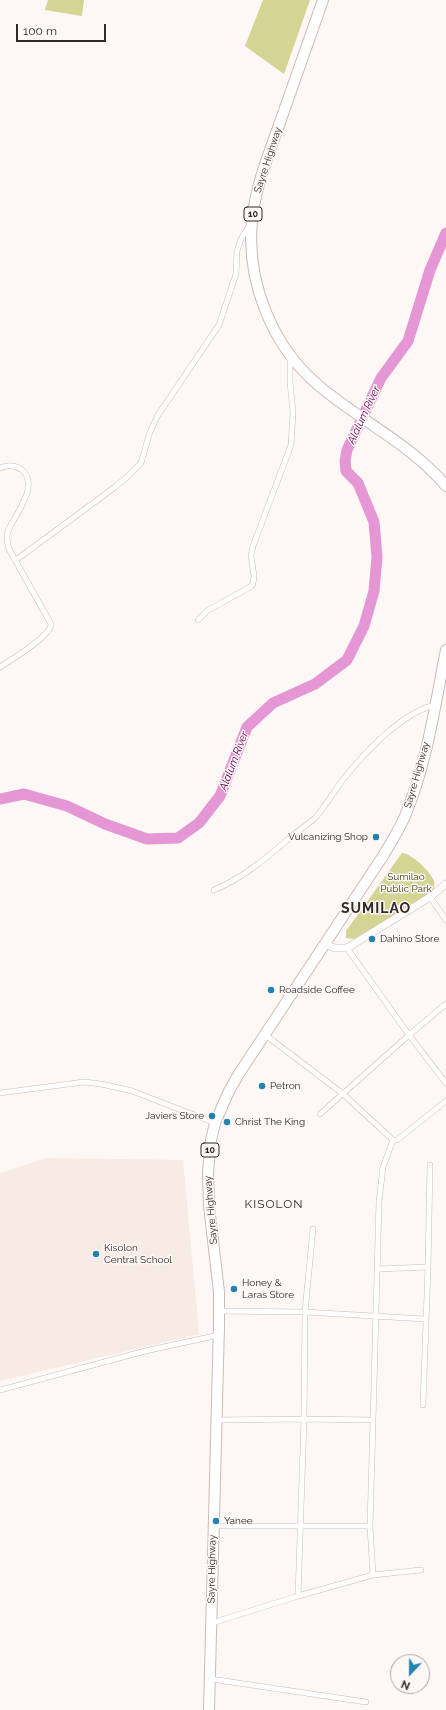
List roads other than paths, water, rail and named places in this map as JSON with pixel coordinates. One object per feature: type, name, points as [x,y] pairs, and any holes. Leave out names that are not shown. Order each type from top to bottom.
[{"type":"highway","name":"Sayre Highway","points":[[323,0],[258,186],[252,222],[253,259],[259,293],[272,326],[290,356],[318,385],[425,464],[446,486]]},
{"type":"highway","name":"Sayre Highway","points":[[209,1710],[211,1679],[213,1526],[219,1311],[218,1281],[207,1189],[208,1159],[215,1123],[229,1091],[264,1034],[383,856],[405,816],[420,771],[446,650]]},
{"type":"street","points":[[16,560],[121,482],[140,463],[150,432],[158,415],[223,318],[226,302],[236,274],[237,250],[241,239],[252,222]]},
{"type":"street","points":[[198,620],[207,612],[250,587],[254,580],[251,556],[253,546],[292,445],[293,406],[290,382],[290,356]]},
{"type":"street","points":[[0,468],[13,466],[20,468],[27,478],[27,492],[6,539],[9,549],[51,624],[49,632],[17,657],[0,667]]},
{"type":"street","points":[[214,890],[232,882],[250,870],[301,830],[314,818],[342,781],[372,748],[411,715],[424,707],[435,705]]},
{"type":"street","points":[[324,944],[335,948],[347,948],[430,897],[446,884]]},
{"type":"street","points":[[430,897],[446,920]]},
{"type":"street","points":[[347,948],[409,1035],[446,1083]]},
{"type":"street","points":[[320,1114],[342,1093],[446,1004]]},
{"type":"street","points":[[264,1034],[342,1093],[393,1140]]},
{"type":"street","points":[[0,1093],[84,1082],[101,1084],[132,1090],[215,1123]]},
{"type":"street","points":[[393,1140],[397,1140],[446,1101]]},
{"type":"street","points":[[373,1575],[370,1526],[379,1202],[381,1179],[387,1154],[393,1140]]},
{"type":"street","points":[[423,1405],[430,1165]]},
{"type":"street","points":[[298,1596],[304,1419],[305,1312],[313,1229]]},
{"type":"street","points":[[378,1269],[428,1267]]},
{"type":"street","points":[[219,1311],[305,1312],[425,1319]]},
{"type":"street","points":[[0,1390],[145,1351],[219,1335]]},
{"type":"street","points":[[217,1420],[374,1420]]},
{"type":"street","points":[[213,1526],[370,1526]]},
{"type":"street","points":[[212,1623],[298,1596],[373,1575],[421,1570]]},
{"type":"street","points":[[211,1679],[366,1702]]},
{"type":"waterway","name":"Alalum River","points":[[0,799],[24,794],[67,806],[105,824],[147,839],[178,838],[199,823],[220,796],[247,727],[273,703],[315,684],[347,660],[364,626],[374,591],[377,557],[374,522],[358,483],[346,471],[345,461],[347,450],[381,378],[408,341],[430,270],[446,233]]},
{"type":"place","name":"Vulcanizing Shop","points":[[376,837]]},
{"type":"place","name":"Dahino Store","points":[[372,939]]},
{"type":"place","name":"Roadside Coffee","points":[[271,990]]},
{"type":"place","name":"Petron","points":[[262,1086]]},
{"type":"place","name":"Javiers Store","points":[[212,1116]]},
{"type":"place","name":"Christ The King","points":[[227,1122]]},
{"type":"place","name":"Kisolon Central School","points":[[96,1254]]},
{"type":"place","name":"Honey & Laras Store","points":[[234,1289]]},
{"type":"place","name":"Yanee","points":[[216,1521]]},
{"type":"district","name":"SUMILAO","points":[[376,909]]},
{"type":"district","name":"KISOLON","points":[[274,1204]]},
{"type":"park label","name":"Sumilao Public Park","points":[[406,882]]}]
